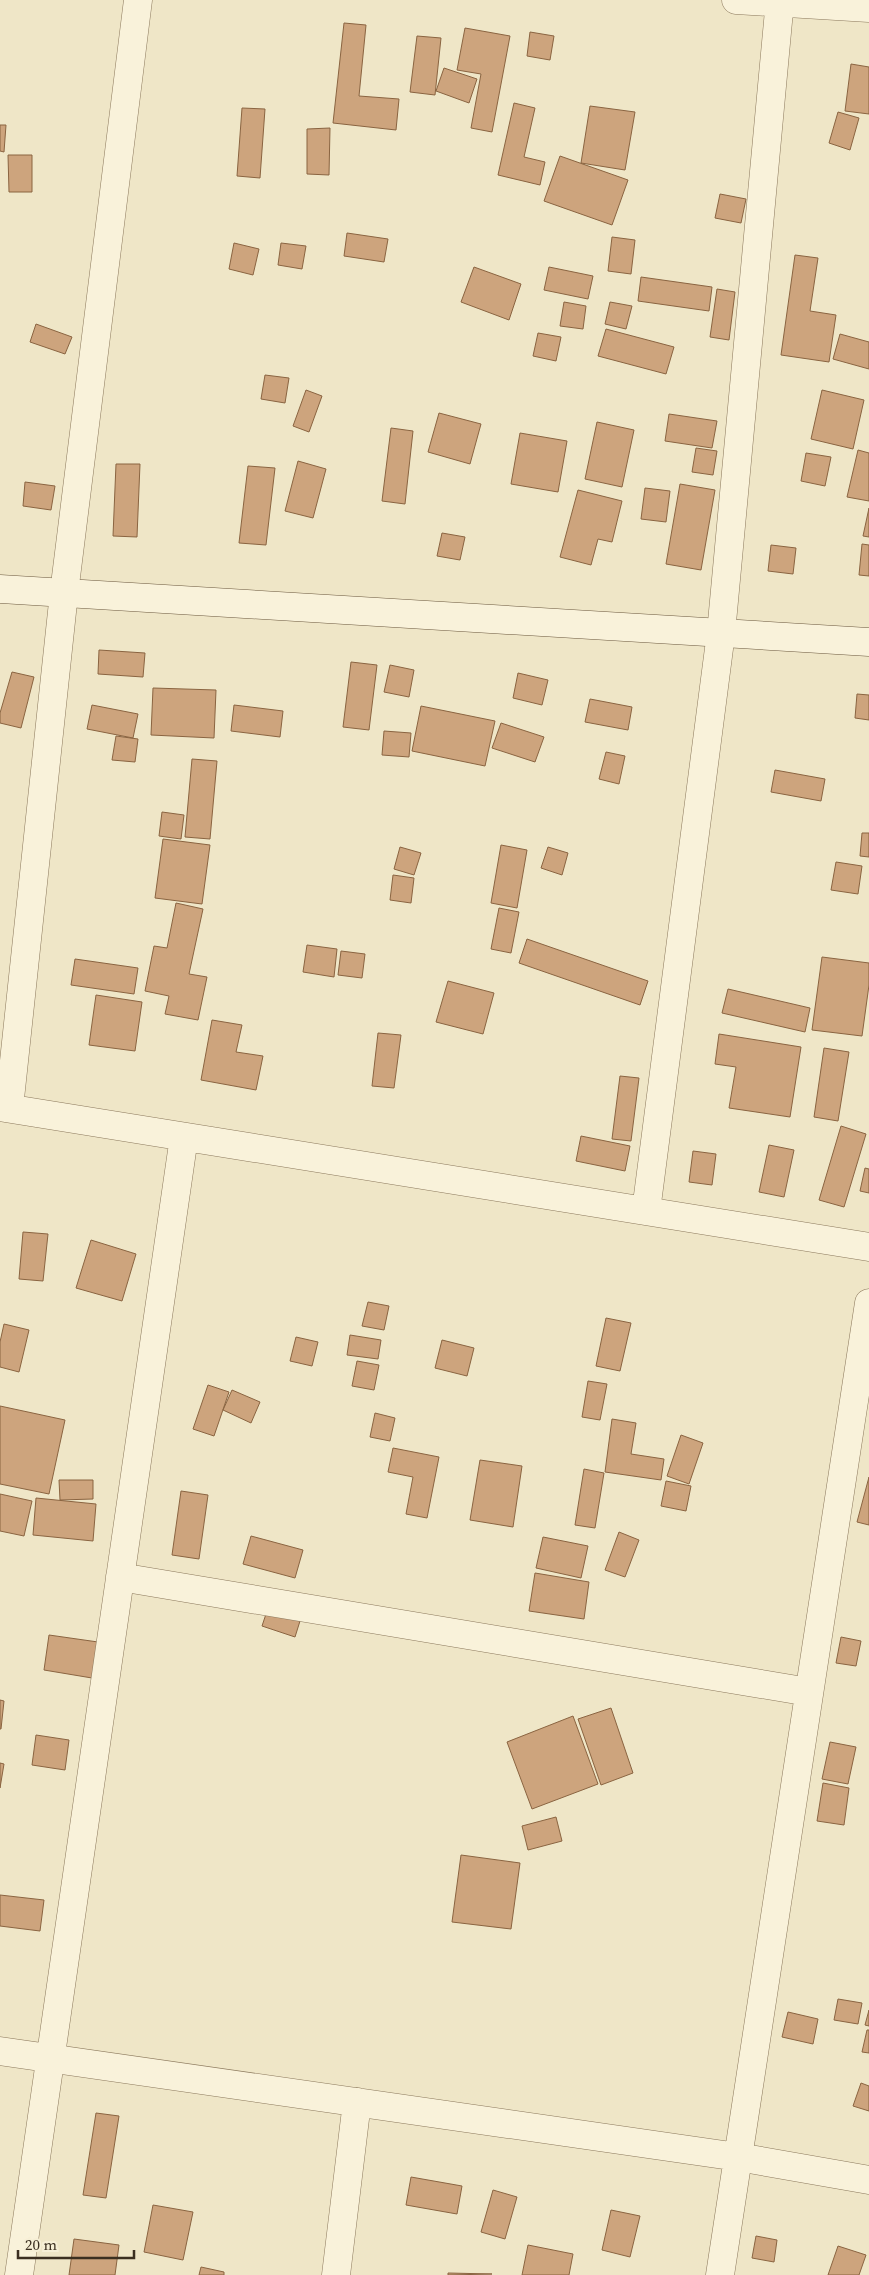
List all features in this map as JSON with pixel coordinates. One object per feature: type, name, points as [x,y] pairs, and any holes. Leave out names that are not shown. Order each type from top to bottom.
[{"type":"street","points":[[138,0],[64,593],[4,1108],[869,1247]]},
{"type":"street","points":[[736,0],[780,1],[869,8]]},
{"type":"street","points":[[646,1211],[721,633],[780,1]]},
{"type":"street","points":[[0,589],[869,642]]},
{"type":"street","points":[[18,2275],[184,1137]]},
{"type":"street","points":[[720,2275],[869,1303]]},
{"type":"street","points":[[120,1577],[809,1692]]},
{"type":"street","points":[[0,2051],[738,2157],[869,2180]]},
{"type":"street","points":[[336,2275],[357,2102]]},
{"type":"building","points":[[344,23],[366,25],[359,96],[399,99],[396,130],[333,123]]},
{"type":"building","points":[[465,28],[510,36],[492,132],[471,128],[481,74],[457,70]]},
{"type":"building","points":[[530,32],[554,36],[550,60],[527,56]]},
{"type":"building","points":[[417,36],[441,38],[435,95],[410,92]]},
{"type":"building","points":[[851,64],[869,67],[869,114],[845,111]]},
{"type":"building","points":[[444,68],[477,79],[469,103],[436,91]]},
{"type":"building","points":[[514,103],[535,108],[524,157],[545,162],[540,185],[498,175]]},
{"type":"building","points":[[590,106],[635,112],[625,170],[581,163]]},
{"type":"building","points":[[242,108],[265,109],[260,178],[237,176]]},
{"type":"building","points":[[838,112],[859,118],[850,150],[829,143]]},
{"type":"building","points":[[0,125],[6,125],[4,152],[0,151]]},
{"type":"building","points":[[330,128],[329,175],[307,174],[307,129]]},
{"type":"building","points":[[8,155],[32,155],[32,192],[9,192]]},
{"type":"building","points":[[560,156],[628,180],[612,225],[544,201]]},
{"type":"building","points":[[720,194],[746,199],[741,223],[715,218]]},
{"type":"building","points":[[347,233],[388,239],[384,262],[344,256]]},
{"type":"building","points":[[612,237],[635,240],[631,274],[608,271]]},
{"type":"building","points":[[234,243],[259,249],[253,275],[229,269]]},
{"type":"building","points":[[281,243],[306,246],[302,269],[278,265]]},
{"type":"building","points":[[795,255],[818,258],[810,311],[836,315],[829,362],[781,355]]},
{"type":"building","points":[[474,267],[521,284],[509,320],[461,302]]},
{"type":"building","points":[[549,267],[593,276],[588,299],[544,290]]},
{"type":"building","points":[[641,277],[712,287],[709,311],[638,301]]},
{"type":"building","points":[[717,289],[735,292],[729,340],[710,337]]},
{"type":"building","points":[[564,302],[586,306],[583,329],[560,326]]},
{"type":"building","points":[[610,302],[632,306],[626,329],[605,324]]},
{"type":"building","points":[[36,324],[72,337],[65,354],[30,342]]},
{"type":"building","points":[[606,329],[674,347],[666,374],[598,356]]},
{"type":"building","points":[[538,333],[561,337],[556,361],[533,356]]},
{"type":"building","points":[[840,334],[869,342],[869,369],[833,359]]},
{"type":"building","points":[[265,375],[289,378],[285,403],[261,399]]},
{"type":"building","points":[[306,390],[322,396],[309,432],[293,426]]},
{"type":"building","points":[[822,390],[864,400],[853,449],[811,439]]},
{"type":"building","points":[[439,413],[481,424],[470,464],[428,452]]},
{"type":"building","points":[[669,414],[717,421],[712,448],[665,441]]},
{"type":"building","points":[[597,422],[634,430],[622,487],[585,479]]},
{"type":"building","points":[[391,428],[413,431],[405,504],[382,501]]},
{"type":"building","points":[[520,433],[567,441],[558,492],[511,484]]},
{"type":"building","points":[[696,448],[717,451],[713,475],[692,472]]},
{"type":"building","points":[[858,450],[869,453],[869,501],[847,497]]},
{"type":"building","points":[[806,453],[831,457],[825,486],[801,481]]},
{"type":"building","points":[[298,461],[326,469],[313,518],[285,511]]},
{"type":"building","points":[[116,464],[140,464],[137,537],[113,536]]},
{"type":"building","points":[[248,466],[275,468],[266,545],[239,543]]},
{"type":"building","points":[[25,482],[55,486],[51,510],[23,506]]},
{"type":"building","points":[[680,484],[715,490],[701,570],[666,564]]},
{"type":"building","points":[[645,488],[670,491],[666,522],[641,519]]},
{"type":"building","points":[[578,490],[622,501],[612,542],[598,539],[591,565],[560,557]]},
{"type":"building","points":[[869,508],[869,537],[863,536]]},
{"type":"building","points":[[442,533],[465,537],[460,560],[437,556]]},
{"type":"building","points":[[862,544],[869,545],[869,576],[859,575]]},
{"type":"building","points":[[771,545],[796,548],[793,574],[768,571]]},
{"type":"building","points":[[99,650],[145,653],[143,677],[98,674]]},
{"type":"building","points":[[351,662],[377,665],[369,730],[343,727]]},
{"type":"building","points":[[390,665],[414,670],[409,697],[384,692]]},
{"type":"building","points":[[12,672],[34,677],[21,728],[0,723],[0,713]]},
{"type":"building","points":[[518,673],[548,680],[542,705],[513,698]]},
{"type":"building","points":[[153,688],[216,690],[214,738],[151,735]]},
{"type":"building","points":[[857,694],[869,695],[869,720],[855,718]]},
{"type":"building","points":[[590,699],[632,707],[628,730],[585,722]]},
{"type":"building","points":[[92,705],[138,714],[133,738],[87,729]]},
{"type":"building","points":[[234,705],[283,711],[280,737],[231,731]]},
{"type":"building","points":[[421,706],[495,721],[485,766],[412,751]]},
{"type":"building","points":[[501,723],[544,737],[535,762],[492,748]]},
{"type":"building","points":[[384,731],[411,733],[409,757],[382,755]]},
{"type":"building","points":[[116,736],[138,739],[135,762],[112,760]]},
{"type":"building","points":[[606,752],[625,756],[619,784],[599,779]]},
{"type":"building","points":[[192,759],[217,761],[210,839],[185,837]]},
{"type":"building","points":[[775,770],[825,779],[821,801],[771,792]]},
{"type":"building","points":[[162,812],[184,815],[181,839],[159,836]]},
{"type":"building","points":[[862,833],[869,833],[869,857],[860,856]]},
{"type":"building","points":[[163,839],[210,845],[202,904],[155,898]]},
{"type":"building","points":[[501,845],[527,850],[517,908],[491,903]]},
{"type":"building","points":[[400,847],[421,853],[414,875],[394,869]]},
{"type":"building","points":[[548,847],[568,853],[562,875],[541,868]]},
{"type":"building","points":[[836,862],[862,866],[858,894],[831,890]]},
{"type":"building","points":[[393,875],[414,878],[411,903],[390,900]]},
{"type":"building","points":[[176,903],[203,909],[189,974],[207,977],[198,1020],[165,1014],[169,996],[145,991],[154,946],[167,948]]},
{"type":"building","points":[[499,908],[519,912],[511,953],[491,949]]},
{"type":"building","points":[[527,939],[648,981],[640,1005],[519,963]]},
{"type":"building","points":[[307,945],[337,949],[334,977],[303,972]]},
{"type":"building","points":[[341,951],[365,954],[362,978],[338,975]]},
{"type":"building","points":[[822,957],[869,963],[869,985],[862,1036],[812,1030]]},
{"type":"building","points":[[75,959],[138,968],[134,994],[71,985]]},
{"type":"building","points":[[448,981],[494,993],[483,1034],[436,1022]]},
{"type":"building","points":[[728,989],[810,1008],[805,1032],[722,1013]]},
{"type":"building","points":[[96,995],[142,1002],[135,1051],[89,1045]]},
{"type":"building","points":[[212,1020],[242,1025],[236,1052],[263,1056],[256,1090],[201,1080]]},
{"type":"building","points":[[378,1033],[401,1035],[394,1088],[372,1086]]},
{"type":"building","points":[[719,1034],[801,1047],[790,1117],[729,1108],[736,1067],[715,1064]]},
{"type":"building","points":[[824,1048],[849,1052],[838,1121],[814,1117]]},
{"type":"building","points":[[620,1076],[639,1078],[631,1141],[612,1139]]},
{"type":"building","points":[[841,1126],[866,1134],[844,1207],[819,1200]]},
{"type":"building","points":[[581,1136],[630,1146],[625,1171],[576,1161]]},
{"type":"building","points":[[769,1145],[794,1150],[784,1197],[759,1192]]},
{"type":"building","points":[[693,1151],[716,1154],[712,1185],[689,1182]]},
{"type":"building","points":[[865,1168],[869,1169],[869,1193],[860,1191]]},
{"type":"building","points":[[23,1232],[48,1234],[43,1281],[19,1279]]},
{"type":"building","points":[[91,1240],[136,1254],[122,1301],[76,1288]]},
{"type":"building","points":[[368,1302],[389,1306],[384,1330],[362,1326]]},
{"type":"building","points":[[606,1318],[631,1323],[620,1371],[596,1366]]},
{"type":"building","points":[[4,1324],[29,1330],[19,1372],[0,1367],[0,1342]]},
{"type":"building","points":[[350,1335],[381,1340],[378,1359],[347,1355]]},
{"type":"building","points":[[296,1337],[318,1342],[312,1366],[290,1361]]},
{"type":"building","points":[[442,1340],[474,1348],[467,1376],[435,1368]]},
{"type":"building","points":[[357,1361],[379,1365],[374,1390],[352,1386]]},
{"type":"building","points":[[588,1381],[607,1384],[600,1420],[582,1417]]},
{"type":"building","points":[[208,1385],[229,1392],[214,1436],[193,1429]]},
{"type":"building","points":[[232,1390],[260,1402],[251,1423],[223,1410]]},
{"type":"building","points":[[0,1406],[65,1420],[49,1494],[0,1484]]},
{"type":"building","points":[[375,1413],[395,1418],[390,1441],[370,1437]]},
{"type":"building","points":[[612,1419],[636,1423],[631,1454],[664,1459],[661,1480],[605,1472]]},
{"type":"building","points":[[681,1435],[703,1443],[689,1484],[667,1476]]},
{"type":"building","points":[[393,1448],[439,1457],[427,1518],[406,1514],[413,1477],[388,1472]]},
{"type":"building","points":[[480,1460],[522,1466],[513,1527],[470,1520]]},
{"type":"building","points":[[584,1469],[604,1473],[595,1528],[575,1525]]},
{"type":"building","points":[[869,1477],[869,1525],[857,1522]]},
{"type":"building","points":[[59,1480],[93,1480],[93,1499],[60,1500]]},
{"type":"building","points":[[666,1481],[691,1486],[686,1511],[661,1506]]},
{"type":"building","points":[[181,1491],[208,1495],[199,1559],[172,1555]]},
{"type":"building","points":[[0,1494],[32,1501],[24,1536],[0,1531]]},
{"type":"building","points":[[36,1498],[96,1504],[93,1541],[33,1535]]},
{"type":"building","points":[[619,1532],[639,1540],[625,1577],[605,1570]]},
{"type":"building","points":[[251,1536],[303,1550],[295,1578],[243,1564]]},
{"type":"building","points":[[543,1537],[588,1546],[581,1578],[536,1568]]},
{"type":"building","points":[[535,1573],[589,1582],[584,1619],[529,1611]]},
{"type":"building","points":[[267,1611],[300,1621],[295,1637],[262,1626]]},
{"type":"building","points":[[49,1635],[98,1642],[92,1678],[44,1670]]},
{"type":"building","points":[[841,1637],[861,1641],[856,1666],[836,1663]]},
{"type":"building","points":[[0,1700],[4,1701],[1,1729],[0,1729]]},
{"type":"building","points":[[611,1708],[633,1773],[601,1785],[578,1719]]},
{"type":"building","points":[[573,1716],[598,1784],[532,1809],[507,1742]]},
{"type":"building","points":[[36,1735],[69,1740],[65,1770],[32,1765]]},
{"type":"building","points":[[830,1742],[856,1747],[848,1784],[822,1779]]},
{"type":"building","points":[[0,1763],[4,1764],[0,1788]]},
{"type":"building","points":[[823,1783],[849,1788],[844,1825],[817,1821]]},
{"type":"building","points":[[556,1817],[562,1841],[528,1850],[522,1826]]},
{"type":"building","points":[[461,1855],[520,1863],[511,1929],[452,1922]]},
{"type":"building","points":[[0,1895],[44,1900],[40,1931],[0,1926]]},
{"type":"building","points":[[838,1999],[862,2003],[858,2024],[834,2020]]},
{"type":"building","points":[[869,2010],[869,2026],[865,2025]]},
{"type":"building","points":[[788,2012],[818,2019],[813,2044],[782,2037]]},
{"type":"building","points":[[867,2030],[869,2030],[869,2053],[862,2052]]},
{"type":"building","points":[[861,2083],[869,2086],[869,2111],[853,2106]]},
{"type":"building","points":[[96,2113],[119,2116],[106,2198],[83,2195]]},
{"type":"building","points":[[411,2177],[462,2186],[457,2214],[406,2205]]},
{"type":"building","points":[[493,2190],[517,2197],[505,2239],[481,2232]]},
{"type":"building","points":[[153,2205],[193,2212],[183,2260],[144,2252]]},
{"type":"building","points":[[611,2210],[640,2216],[630,2257],[602,2250]]},
{"type":"building","points":[[756,2236],[777,2240],[774,2262],[752,2258]]},
{"type":"building","points":[[74,2239],[119,2245],[115,2275],[69,2275]]},
{"type":"building","points":[[528,2245],[573,2254],[569,2275],[522,2275]]},
{"type":"building","points":[[838,2246],[866,2255],[859,2275],[828,2275]]},
{"type":"building","points":[[201,2267],[224,2272],[224,2275],[199,2275]]},
{"type":"building","points":[[448,2273],[492,2274],[448,2275]]}]
